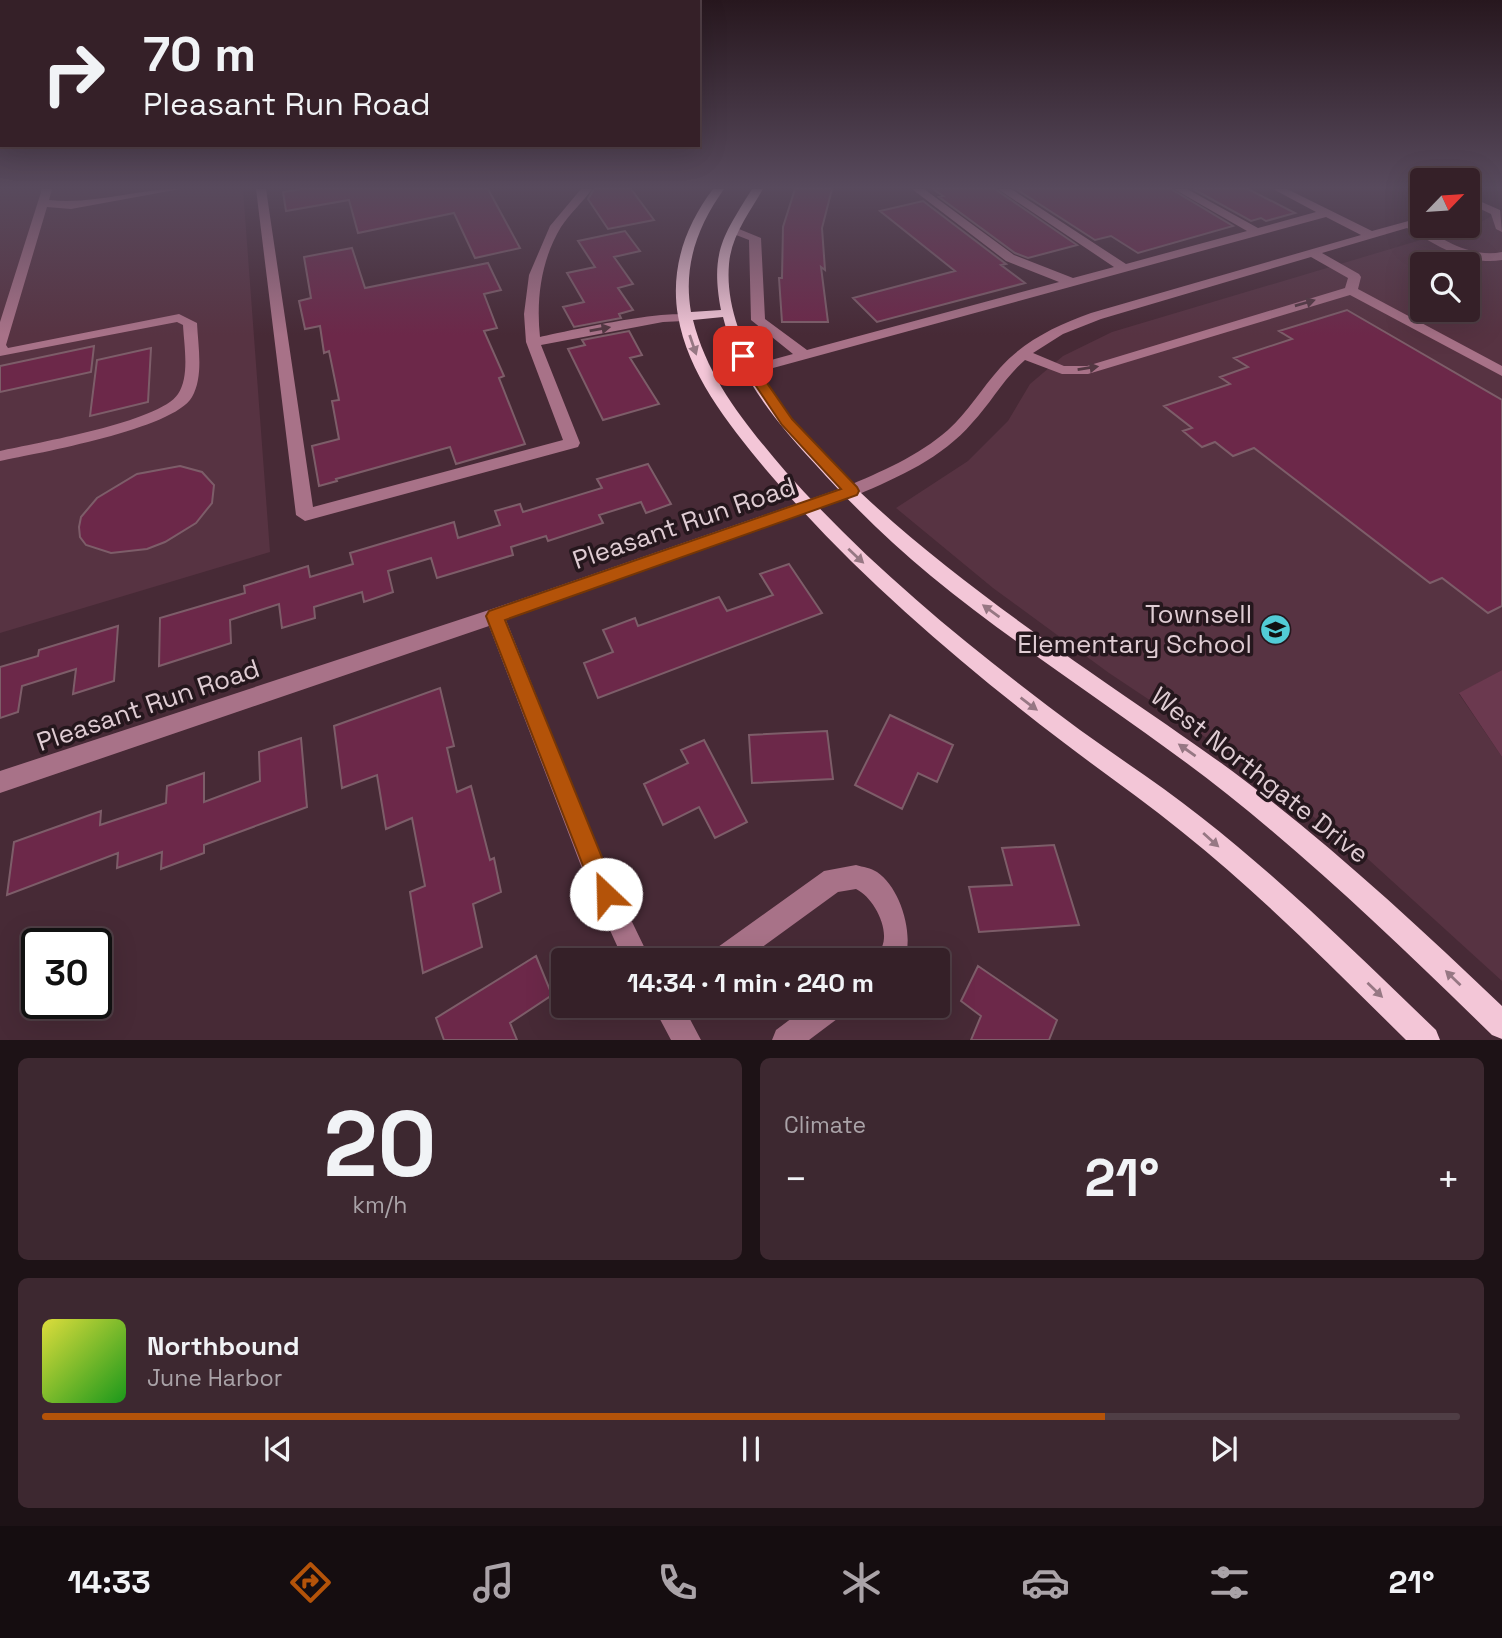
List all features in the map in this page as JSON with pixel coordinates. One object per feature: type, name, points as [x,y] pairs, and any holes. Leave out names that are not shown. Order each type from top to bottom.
[{"type":"main road","points":[[690,238],[684,258],[682,282],[684,317],[697,358],[725,406],[807,508],[921,616],[989,673],[1194,826],[1326,942],[1426,1040]]},
{"type":"main road","name":"West Northgate Drive","points":[[732,238],[723,258],[727,313],[736,343],[750,370],[787,422],[877,518],[934,568],[1103,692],[1196,756],[1375,903],[1502,1025]]},
{"type":"main road","points":[[684,317],[727,313]]},
{"type":"street","points":[[0,456],[151,419],[183,401],[190,386],[190,323],[179,318],[4,354],[0,346],[33,238]]},
{"type":"street","points":[[268,238],[305,515],[572,443],[533,342],[531,314],[535,275],[551,238]]},
{"type":"street","points":[[754,238],[758,320]]},
{"type":"street","points":[[982,238],[1010,258],[1071,282]]},
{"type":"street","points":[[1077,238],[1124,268]]},
{"type":"street","points":[[750,370],[1237,238]]},
{"type":"street","name":"Pleasant Run Road","points":[[0,782],[495,616],[851,491],[892,473],[953,435],[1023,354],[1045,338],[1081,321],[1362,238]]},
{"type":"street","points":[[1433,238],[1457,251],[1501,257]]},
{"type":"street","points":[[1311,252],[1355,277],[1351,290]]},
{"type":"street","points":[[1023,354],[1062,370],[1088,370],[1351,290],[1502,372]]},
{"type":"street","points":[[727,313],[758,320],[804,355]]},
{"type":"street","points":[[533,342],[663,318],[684,317]]},
{"type":"street","points":[[495,616],[595,871],[632,948]]},
{"type":"street","points":[[738,948],[833,880],[856,877],[868,881],[882,894],[895,929],[894,948]]},
{"type":"street","points":[[674,1018],[687,1040]]},
{"type":"street","points":[[786,1040],[815,1018]]},
{"type":"shaded area","points":[[0,238],[247,238],[270,552],[0,633]]},
{"type":"shaded area","name":"Townsell Elementary School","points":[[1427,238],[1502,238],[1502,670],[1459,694],[1502,757],[1502,981],[1358,850],[1220,747],[1109,673],[993,588],[896,508],[968,461],[1008,421],[1030,384],[1063,356],[1112,332]]},
{"type":"shaded area","points":[[1502,670],[1502,757],[1459,693]]},
{"type":"building","points":[[465,238],[514,238],[520,248],[475,258]]},
{"type":"building","points":[[594,238],[630,238],[640,251],[614,257],[633,284],[618,288],[633,310],[619,314],[621,318],[574,327],[563,307],[584,302],[567,273],[595,267],[578,241]]},
{"type":"building","points":[[783,238],[823,238],[825,270],[821,267],[828,322],[782,322],[779,278],[782,278]]},
{"type":"building","points":[[913,238],[971,238],[1006,264],[1001,265],[1025,283],[877,322],[853,298],[955,271]]},
{"type":"building","points":[[994,238],[1066,238],[1077,245],[1028,258],[1015,253]]},
{"type":"building","points":[[1113,238],[1192,238],[1138,253]]},
{"type":"building","points":[[352,248],[365,288],[488,263],[501,290],[484,294],[497,328],[484,331],[504,376],[499,378],[525,444],[456,464],[450,447],[319,486],[312,446],[339,439],[332,401],[339,400],[329,351],[324,353],[320,326],[305,329],[299,301],[311,298],[304,257]]},
{"type":"building","points":[[1347,310],[1502,400],[1502,606],[1488,613],[1442,578],[1430,583],[1254,448],[1233,456],[1215,442],[1202,447],[1183,431],[1192,428],[1164,406],[1230,384],[1220,377],[1248,367],[1234,358],[1292,339],[1279,331]]},
{"type":"building","points":[[629,331],[642,355],[630,358],[659,404],[603,420],[568,349],[585,345],[582,340]]},
{"type":"building","points":[[94,346],[91,372],[0,392],[0,366]]},
{"type":"building","points":[[151,348],[148,402],[90,416],[97,360]]},
{"type":"building","points":[[648,464],[671,504],[646,513],[641,502],[599,515],[603,523],[548,541],[546,536],[511,547],[513,555],[437,578],[431,558],[388,571],[393,592],[364,602],[362,592],[314,607],[315,618],[282,628],[279,604],[230,620],[231,643],[159,666],[160,618],[245,593],[244,586],[308,566],[310,577],[353,564],[350,553],[454,522],[458,538],[500,525],[495,511],[520,504],[523,512],[602,488],[597,479]]},
{"type":"building","points":[[180,466],[202,472],[214,485],[212,503],[196,523],[165,542],[147,549],[111,553],[86,545],[80,537],[81,517],[97,498],[137,474]]},
{"type":"building","points":[[789,564],[822,613],[598,698],[584,663],[613,652],[603,630],[635,618],[638,626],[719,597],[727,611],[773,595],[760,574]]},
{"type":"building","points":[[118,626],[114,681],[73,694],[76,669],[22,686],[18,712],[0,718],[0,667],[38,656],[39,650]]},
{"type":"building","points":[[440,688],[454,746],[447,748],[457,792],[471,786],[490,860],[494,858],[501,892],[473,904],[482,947],[423,973],[410,892],[425,886],[412,818],[386,829],[377,775],[342,788],[334,726]]},
{"type":"building","points":[[890,715],[953,745],[937,782],[918,773],[902,809],[855,785]]},
{"type":"building","points":[[827,731],[833,779],[752,783],[749,735]]},
{"type":"building","points":[[301,738],[307,807],[204,845],[204,853],[161,869],[162,852],[117,868],[118,853],[7,895],[14,842],[101,811],[100,825],[166,803],[167,786],[204,773],[204,802],[260,781],[259,752]]},
{"type":"building","points":[[704,740],[747,822],[715,838],[699,807],[663,825],[644,784],[688,763],[681,750]]},
{"type":"building","points":[[1054,845],[1079,925],[979,932],[969,887],[1012,885],[1002,848]]},
{"type":"building","points":[[536,956],[551,993],[551,996],[510,1023],[517,1040],[444,1040],[436,1018]]},
{"type":"building","points":[[978,966],[1057,1020],[1049,1040],[971,1040],[981,1016],[961,1001]]},
{"type":"place","name":"Townsell Elementary School","points":[[1275,629]]},
{"type":"route","points":[[606,894],[495,616],[851,491],[787,422],[743,356]]}]
